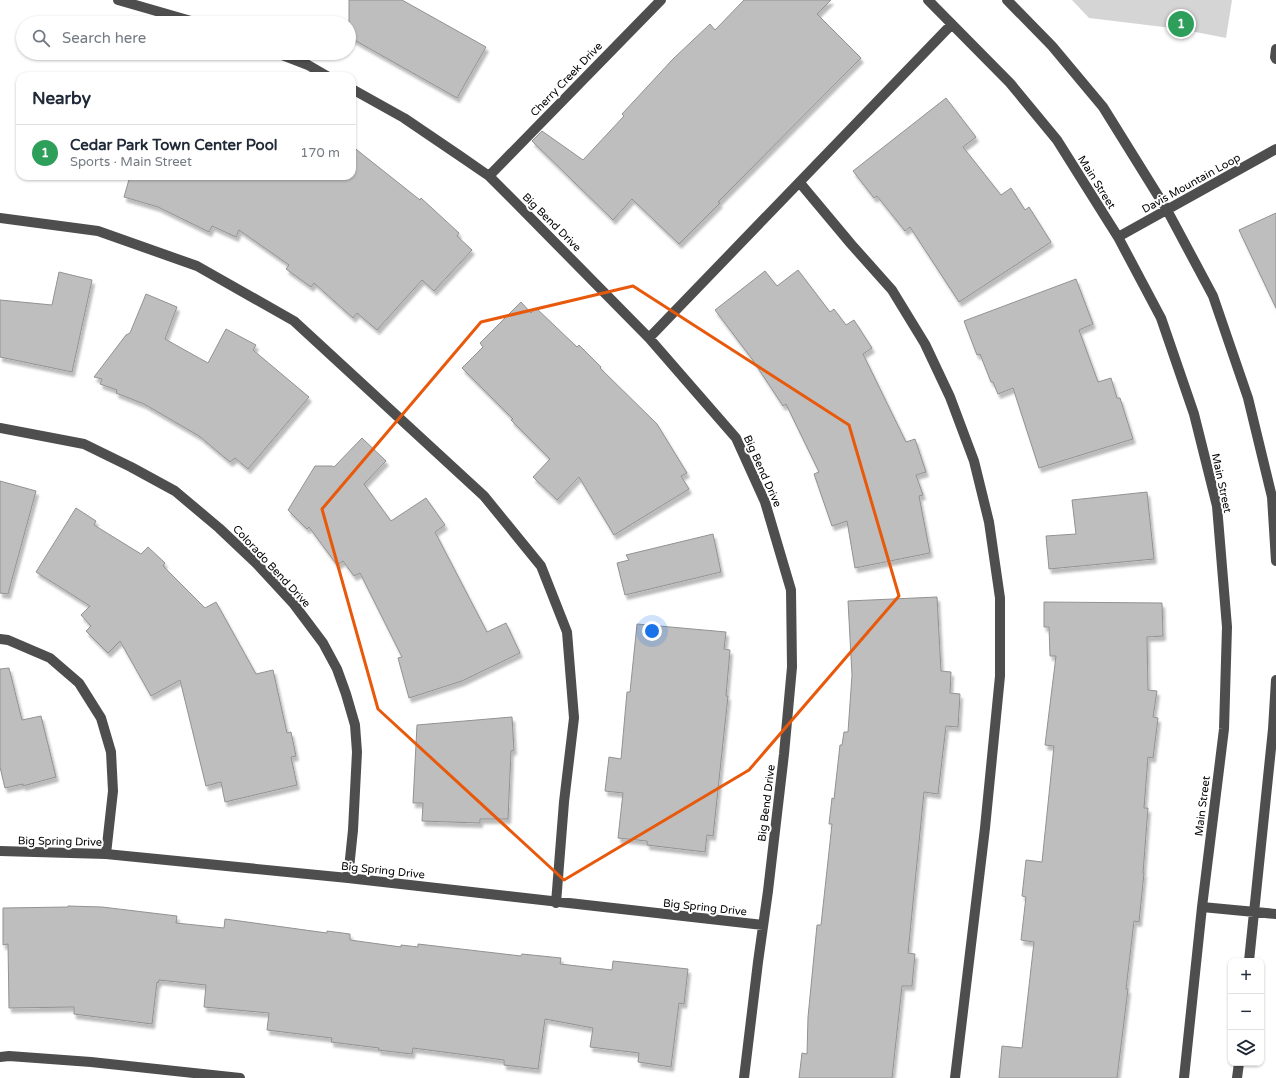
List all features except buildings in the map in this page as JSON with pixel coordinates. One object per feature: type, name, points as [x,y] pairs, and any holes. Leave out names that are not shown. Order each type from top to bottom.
[{"type":"street","points":[[118,0],[174,16]]},
{"type":"street","name":"Cherry Creek Drive","points":[[489,176],[661,0]]},
{"type":"street","name":"Main Street","points":[[928,0],[1010,83],[1057,140],[1118,238],[1161,318],[1194,414],[1217,506],[1226,627],[1224,729],[1202,906],[1184,1078]]},
{"type":"street","points":[[1007,0],[1052,46],[1102,107],[1167,210],[1213,296],[1248,398],[1272,497],[1276,561]]},
{"type":"street","points":[[649,338],[952,24]]},
{"type":"street","points":[[1276,49],[1276,60]]},
{"type":"street","points":[[295,60],[320,72]]},
{"type":"street","name":"Big Bend Drive","points":[[356,91],[404,118],[489,176],[649,338],[736,438],[765,502],[790,590],[792,667],[785,746],[744,1078]]},
{"type":"street","name":"Davis Mountain Loop","points":[[1118,238],[1276,149]]},
{"type":"street","points":[[800,183],[892,290],[925,344],[950,397],[974,462],[989,522],[1000,598],[1000,676],[985,828],[955,1078]]},
{"type":"street","points":[[0,218],[98,231],[197,266],[294,321],[484,496],[541,566],[567,632],[574,718],[564,802],[556,903]]},
{"type":"street","name":"Colorado Bend Drive","points":[[0,428],[84,444],[176,491],[219,528],[293,603],[323,643],[337,669],[355,725],[356,752],[353,830],[348,878]]},
{"type":"street","points":[[0,639],[8,640],[50,658],[79,683],[101,718],[111,752],[113,791],[106,854]]},
{"type":"street","points":[[1249,958],[1273,729],[1276,680]]},
{"type":"street","name":"Big Spring Drive","points":[[0,851],[106,854],[348,878],[556,903],[763,925]]},
{"type":"street","points":[[1202,906],[1276,914]]},
{"type":"street","points":[[0,1057],[9,1056],[91,1062],[240,1078]]},
{"type":"street","points":[[1237,1078],[1239,1066]]},
{"type":"highlighted area","points":[[633,286],[849,425],[899,596],[749,770],[564,880],[378,709],[322,509],[481,322]]},
{"type":"shaded area","points":[[1072,0],[1232,0],[1226,38],[1180,29],[1089,18]]},
{"type":"place","name":"Cedar Park Town Center Pool","points":[[1181,24]]}]
